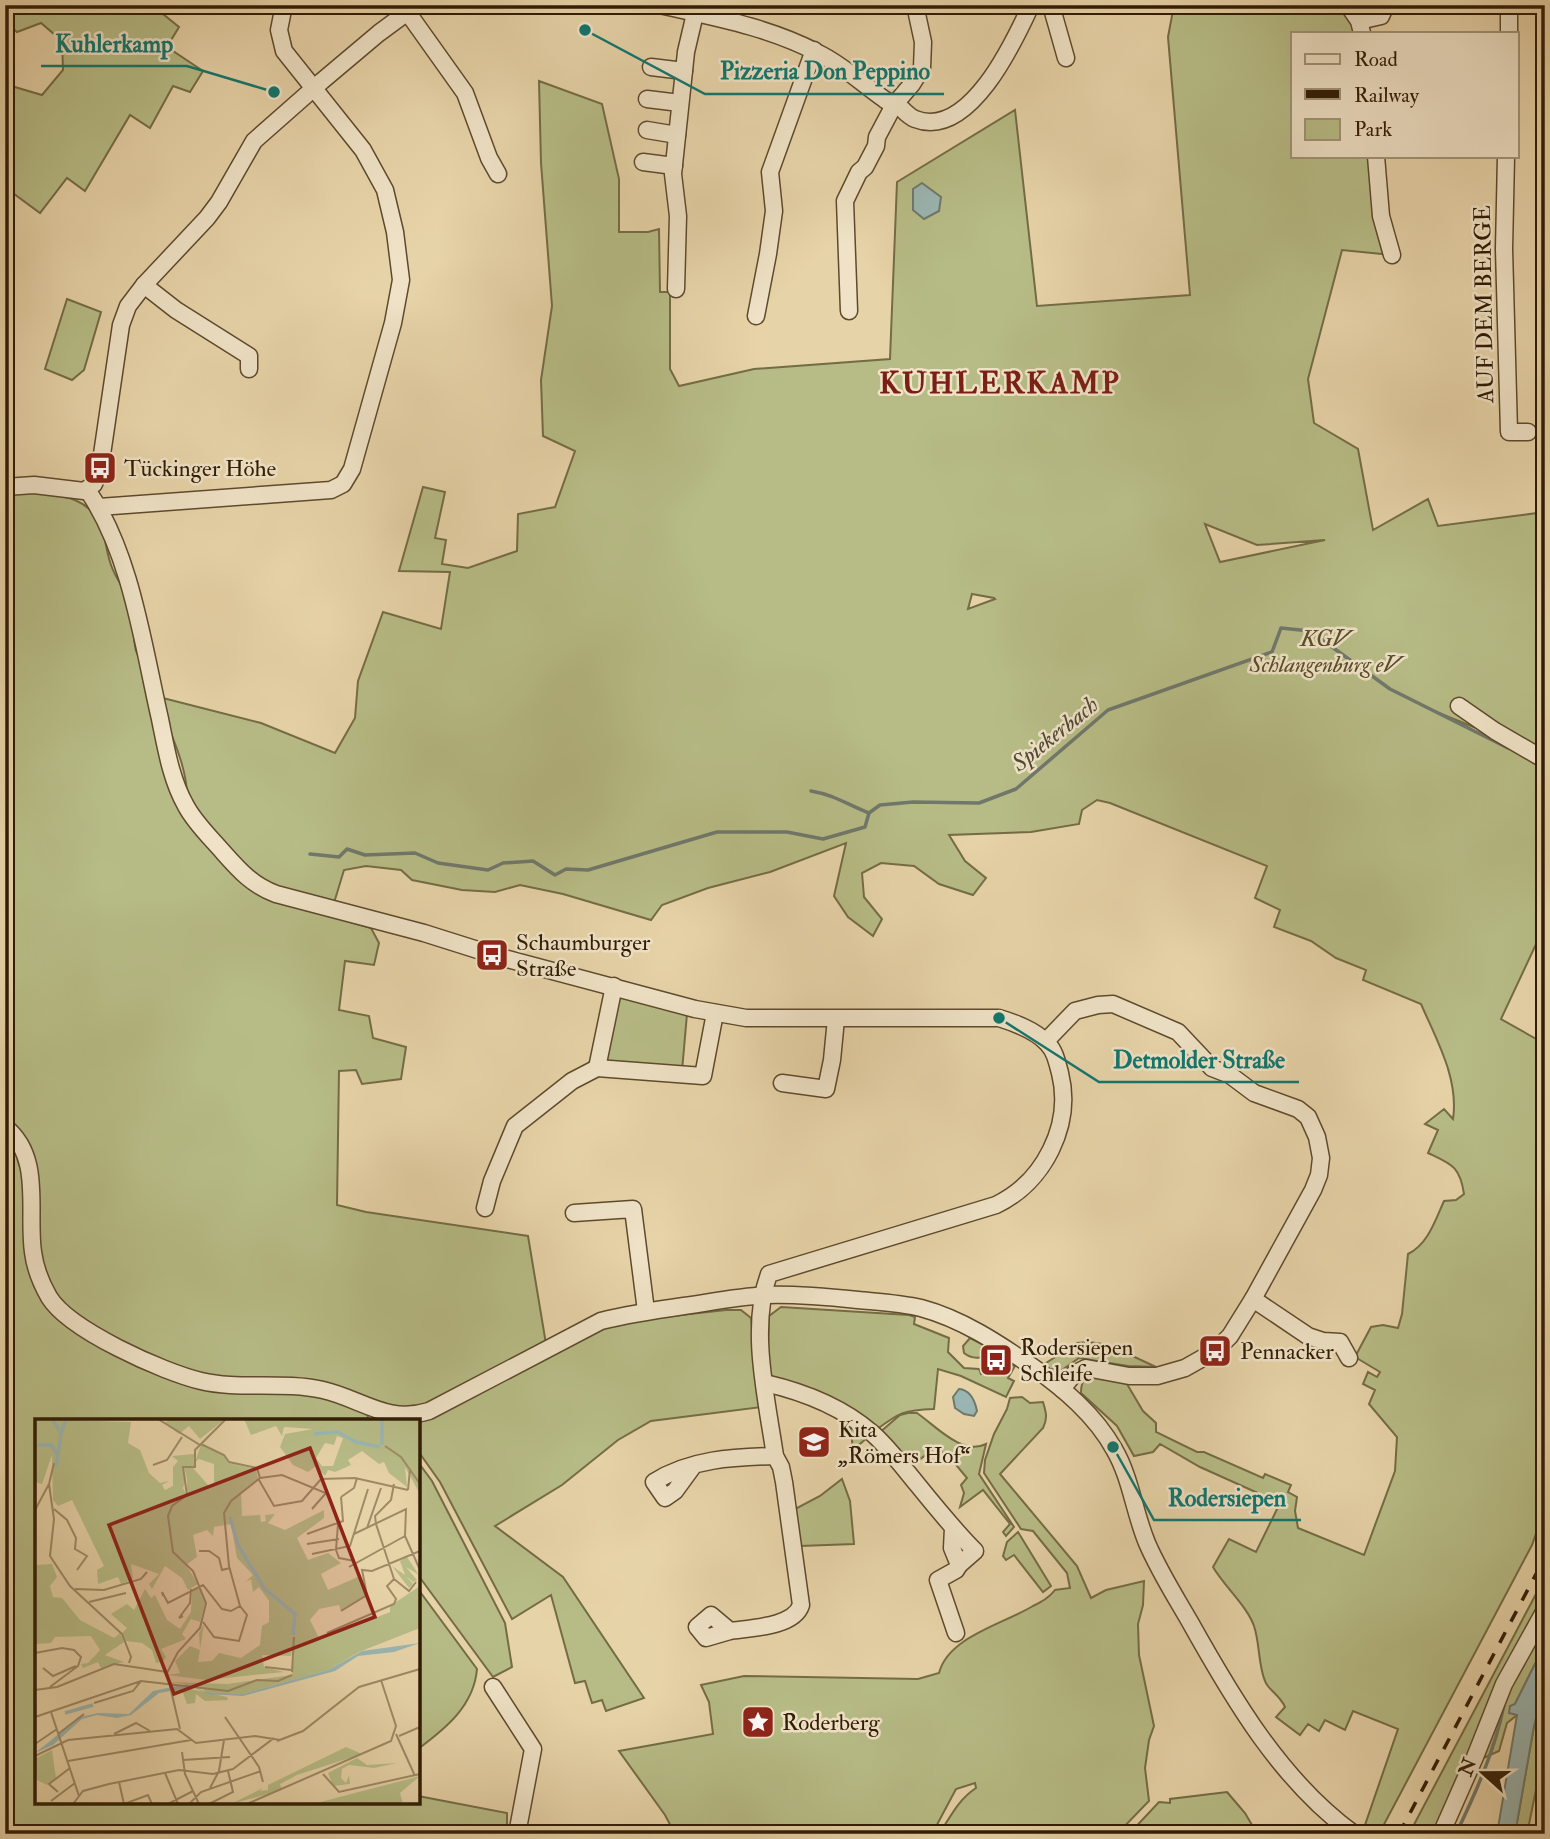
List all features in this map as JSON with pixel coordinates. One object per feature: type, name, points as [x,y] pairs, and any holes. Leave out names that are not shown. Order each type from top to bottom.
[{"type":"street","points":[[99,507],[331,490],[343,484],[352,469],[383,364],[401,280],[394,223],[385,190],[363,150],[288,58],[281,45],[279,30],[284,5]]},
{"type":"street","points":[[660,5],[696,9],[814,50],[843,67],[915,119],[928,121],[944,119],[968,106],[995,72],[1031,5]]},
{"type":"street","points":[[849,311],[845,201],[894,105],[912,85],[922,68],[923,42],[915,5]]},
{"type":"street","points":[[1051,5],[1066,58]]},
{"type":"street","points":[[1348,5],[1360,27],[1381,16],[1387,5]]},
{"type":"street","points":[[1509,5],[1509,32]]},
{"type":"street","points":[[88,491],[100,468],[123,315],[128,306],[144,285],[207,218],[254,141],[379,33],[413,9],[466,93],[489,158],[498,174]]},
{"type":"street","points":[[676,289],[678,216],[675,210],[674,166],[684,71],[696,9]]},
{"type":"street","points":[[756,316],[774,211],[769,172],[814,50]]},
{"type":"street","points":[[651,67],[684,71]]},
{"type":"street","points":[[647,99],[680,103]]},
{"type":"street","points":[[647,130],[677,135]]},
{"type":"street","points":[[1376,158],[1381,216],[1392,255]]},
{"type":"street","name":"AUF DEM BERGE","points":[[1506,158],[1504,249],[1509,432],[1528,432]]},
{"type":"street","points":[[643,162],[674,166]]},
{"type":"street","points":[[144,285],[176,310],[249,356],[249,369]]},
{"type":"street","points":[[5,487],[34,485],[88,491],[99,507],[132,593],[169,760],[182,799],[193,818],[254,884],[276,894],[424,933],[500,957],[715,1013],[746,1018],[999,1018],[1019,1024],[1046,1041],[1053,1051],[1062,1081],[1061,1114],[1052,1148],[1044,1163],[1012,1198],[769,1274],[760,1314],[765,1383],[775,1456],[784,1482],[801,1605],[790,1620],[730,1631]]},
{"type":"street","points":[[1459,706],[1496,732],[1545,760]]},
{"type":"street","points":[[597,1068],[614,986]]},
{"type":"street","points":[[1046,1041],[1075,1011],[1088,1006],[1113,1004],[1178,1032],[1212,1068],[1230,1075],[1254,1093],[1298,1110],[1308,1117],[1317,1138],[1321,1158],[1319,1175],[1252,1300],[1230,1336],[1215,1351],[1185,1368],[1157,1376],[1129,1376],[1086,1367],[1074,1374],[1062,1389]]},
{"type":"street","points":[[485,1208],[492,1181],[516,1126],[572,1081],[597,1068],[703,1076],[715,1013]]},
{"type":"street","points":[[782,1083],[825,1089],[832,1060],[836,1019]]},
{"type":"street","points":[[5,1127],[21,1147],[28,1167],[33,1188],[33,1250],[41,1282],[51,1300],[71,1320],[113,1345],[202,1381],[323,1390],[407,1417],[453,1399],[601,1321],[646,1311],[763,1296],[822,1296],[896,1303],[922,1308],[990,1338],[1062,1389],[1081,1406],[1113,1447],[1125,1469],[1148,1546],[1168,1587],[1221,1678],[1284,1765],[1346,1831]]},
{"type":"street","points":[[574,1213],[633,1209],[646,1311]]},
{"type":"street","points":[[1252,1300],[1308,1336],[1339,1342],[1349,1357]]},
{"type":"street","points":[[765,1383],[804,1393],[824,1402],[873,1434],[898,1460],[953,1528],[952,1548],[959,1565],[956,1570],[938,1580],[956,1633]]},
{"type":"street","points":[[694,1465],[733,1458],[775,1456]]},
{"type":"street","points":[[1441,1834],[1504,1684],[1545,1610]]},
{"type":"street","points":[[493,1687],[533,1749],[517,1834]]},
{"type":"green space","points":[[5,5],[176,5],[163,14],[179,27],[167,47],[203,71],[190,92],[173,86],[150,128],[130,115],[85,191],[67,178],[40,213],[10,191],[5,193],[5,90],[8,85],[42,95],[63,70],[62,41],[41,23],[17,32],[5,22]]},
{"type":"green space","name":"KGV Schlangenburg eV","points":[[1174,5],[1348,5],[1359,21],[1362,32],[1291,32],[1291,158],[1376,158],[1381,216],[1392,255],[1342,250],[1308,379],[1314,423],[1358,449],[1373,530],[1428,499],[1438,526],[1545,512],[1545,756],[1434,711],[1545,765],[1545,925],[1501,1019],[1545,1044],[1545,1508],[1532,1545],[1380,1832],[1365,1825],[1398,1729],[1353,1711],[1345,1730],[1325,1720],[1319,1731],[1308,1724],[1300,1735],[1276,1717],[1285,1707],[1265,1681],[1254,1626],[1213,1567],[1229,1539],[1256,1552],[1280,1503],[1200,1467],[1160,1444],[1153,1452],[1134,1456],[1117,1426],[1081,1393],[1081,1390],[1084,1380],[1091,1375],[1127,1384],[1143,1411],[1156,1423],[1156,1432],[1197,1452],[1204,1452],[1263,1478],[1265,1474],[1291,1485],[1288,1492],[1297,1497],[1295,1511],[1298,1528],[1364,1555],[1395,1471],[1397,1437],[1369,1404],[1375,1390],[1363,1384],[1368,1372],[1377,1377],[1380,1372],[1355,1357],[1371,1327],[1383,1325],[1398,1328],[1408,1254],[1426,1238],[1444,1201],[1456,1200],[1464,1194],[1460,1177],[1453,1167],[1428,1153],[1438,1130],[1425,1124],[1444,1109],[1453,1119],[1450,1075],[1421,1004],[1363,980],[1366,970],[1336,958],[1311,941],[1274,927],[1280,910],[1255,898],[1267,866],[1097,800],[1082,810],[1079,824],[1031,832],[949,835],[965,861],[986,878],[973,895],[939,884],[914,866],[881,863],[862,873],[864,897],[882,919],[873,936],[848,917],[834,896],[846,843],[770,872],[708,888],[662,905],[651,920],[563,894],[520,885],[495,892],[462,890],[412,880],[401,870],[366,866],[344,870],[330,916],[371,928],[379,943],[374,965],[345,961],[339,1010],[369,1016],[373,1038],[406,1047],[401,1079],[362,1084],[356,1070],[339,1071],[337,1205],[366,1212],[528,1236],[549,1353],[617,1322],[741,1310],[751,1318],[762,1407],[651,1421],[618,1440],[562,1485],[495,1526],[563,1577],[644,1698],[606,1711],[602,1700],[592,1703],[585,1681],[575,1683],[551,1595],[512,1619],[440,1482],[420,1454],[420,1419],[407,1419],[368,1406],[362,1409],[367,1419],[35,1419],[35,1804],[420,1804],[420,1796],[507,1813],[507,1834],[5,1834],[5,1135],[21,1158],[25,1173],[29,1205],[28,1249],[32,1250],[33,1219],[31,1189],[24,1159],[10,1131],[14,1125],[5,1118],[5,498],[28,492],[64,497],[85,506],[98,520],[111,565],[130,604],[136,651],[144,665],[145,680],[150,689],[169,779],[186,812],[183,768],[155,696],[261,723],[335,753],[355,718],[358,681],[383,612],[441,629],[450,572],[399,571],[423,487],[445,492],[435,538],[446,540],[442,564],[468,568],[517,551],[518,514],[555,507],[575,451],[543,436],[541,380],[552,306],[541,163],[539,81],[602,104],[619,179],[619,232],[648,232],[659,229],[660,292],[670,292],[670,369],[679,386],[754,369],[890,359],[897,182],[1015,110],[1037,306],[1190,295],[1168,37]],"holes":[[[1205,524],[1257,545],[1325,540],[1220,562]],[[972,594],[995,599],[968,609]]]},
{"type":"green space","points":[[67,299],[101,312],[84,370],[72,380],[45,369]]},
{"type":"green space","points":[[613,994],[687,1014],[682,1071],[602,1065]]},
{"type":"green space","points":[[781,1307],[909,1315],[915,1317],[914,1324],[949,1338],[948,1352],[964,1368],[979,1369],[981,1374],[990,1371],[991,1374],[998,1372],[997,1369],[1013,1365],[1015,1366],[1008,1378],[1014,1381],[1006,1397],[961,1376],[938,1369],[934,1409],[903,1413],[876,1430],[769,1376],[769,1316]]},
{"type":"green space","points":[[970,1338],[998,1352],[981,1357],[968,1356],[964,1353],[963,1346]]},
{"type":"green space","points":[[1077,1343],[1109,1345],[1156,1367],[1128,1366],[1079,1358],[1062,1370],[1043,1365]]},
{"type":"green space","points":[[1022,1397],[1030,1403],[1043,1402],[1046,1421],[1043,1428],[1000,1474],[1077,1566],[1091,1598],[1106,1590],[1144,1581],[1143,1605],[1138,1624],[1139,1655],[1154,1726],[1145,1768],[1149,1801],[1117,1834],[939,1834],[960,1803],[976,1788],[975,1783],[956,1789],[932,1834],[675,1834],[665,1815],[619,1751],[713,1734],[709,1702],[701,1685],[744,1676],[918,1679],[939,1673],[953,1650],[978,1633],[1048,1598],[1055,1590],[1070,1588],[1067,1573],[1033,1531],[1021,1529],[984,1473],[985,1460],[994,1434],[1010,1398]]},
{"type":"green space","points":[[917,1413],[959,1443],[977,1447],[986,1444],[979,1474],[1014,1527],[1006,1536],[1003,1532],[1010,1524],[983,1490],[960,1507],[964,1493],[961,1485],[967,1478],[947,1454],[944,1455],[937,1446],[909,1468],[879,1433],[900,1415]]},
{"type":"green space","points":[[850,1422],[868,1437],[853,1450]]},
{"type":"green space","points":[[420,1465],[432,1481],[505,1623],[512,1667],[493,1677],[420,1578]]},
{"type":"green space","points":[[842,1479],[850,1501],[854,1544],[800,1546],[795,1509],[820,1496]]},
{"type":"green space","points":[[1018,1532],[1051,1586],[1043,1592],[1014,1555],[1006,1560],[1003,1556],[1007,1542]]},
{"type":"green space","points":[[1545,1577],[1545,1644],[1515,1704],[1517,1715],[1507,1723],[1499,1751],[1470,1764],[1436,1834],[1409,1834]]},
{"type":"green space","points":[[420,1592],[477,1669],[475,1682],[464,1705],[438,1733],[420,1747]]},
{"type":"green space","points":[[1545,1682],[1545,1765],[1541,1765],[1527,1834],[1515,1834],[1534,1726]]},
{"type":"green space","points":[[1227,1792],[1255,1830],[1251,1834],[1129,1834],[1159,1802],[1170,1803],[1170,1799]]},
{"type":"water","points":[[922,183],[941,197],[939,211],[924,219],[913,210],[913,189]]},
{"type":"water","points":[[959,1389],[967,1391],[974,1400],[977,1411],[974,1416],[955,1408],[953,1397]]},
{"type":"water","points":[[1545,1644],[1545,1682],[1534,1726],[1515,1834],[1497,1834],[1517,1715],[1509,1713],[1510,1706],[1515,1704]]},
{"type":"waterway","name":"Spiekerbach","points":[[310,854],[339,857],[347,849],[365,855],[415,853],[438,863],[488,870],[503,863],[533,861],[555,875],[566,869],[588,870],[717,832],[787,832],[823,839],[865,827],[869,813],[880,805],[913,802],[979,803],[1016,789],[1108,710],[1272,652],[1281,628],[1310,631],[1390,689],[1508,748]]},
{"type":"waterway","points":[[811,791],[869,813]]},
{"type":"waterway","points":[[1538,1639],[1545,1628]]},
{"type":"waterway","points":[[1456,1834],[1490,1755],[1504,1705]]},
{"type":"railway","points":[[1399,1834],[1545,1557]]},
{"type":"place","name":"Pizzeria Don Peppino","points":[[585,30]]},
{"type":"place","name":"Kuhlerkamp","points":[[274,92]]},
{"type":"place","name":"Tückinger Höhe","points":[[100,468]]},
{"type":"place","name":"Schaumburger Straße","points":[[492,955]]},
{"type":"place","name":"Detmolder Straße","points":[[999,1018]]},
{"type":"place","name":"Pennacker","points":[[1215,1351]]},
{"type":"place","name":"Rodersiepen Schleife","points":[[996,1360]]},
{"type":"place","name":"Kita „Römers Hof“","points":[[814,1442]]},
{"type":"place","name":"Rodersiepen","points":[[1113,1447]]},
{"type":"place","name":"Roderberg","points":[[758,1722]]},
{"type":"district","name":"KUHLERKAMP","points":[[1000,383]]}]
